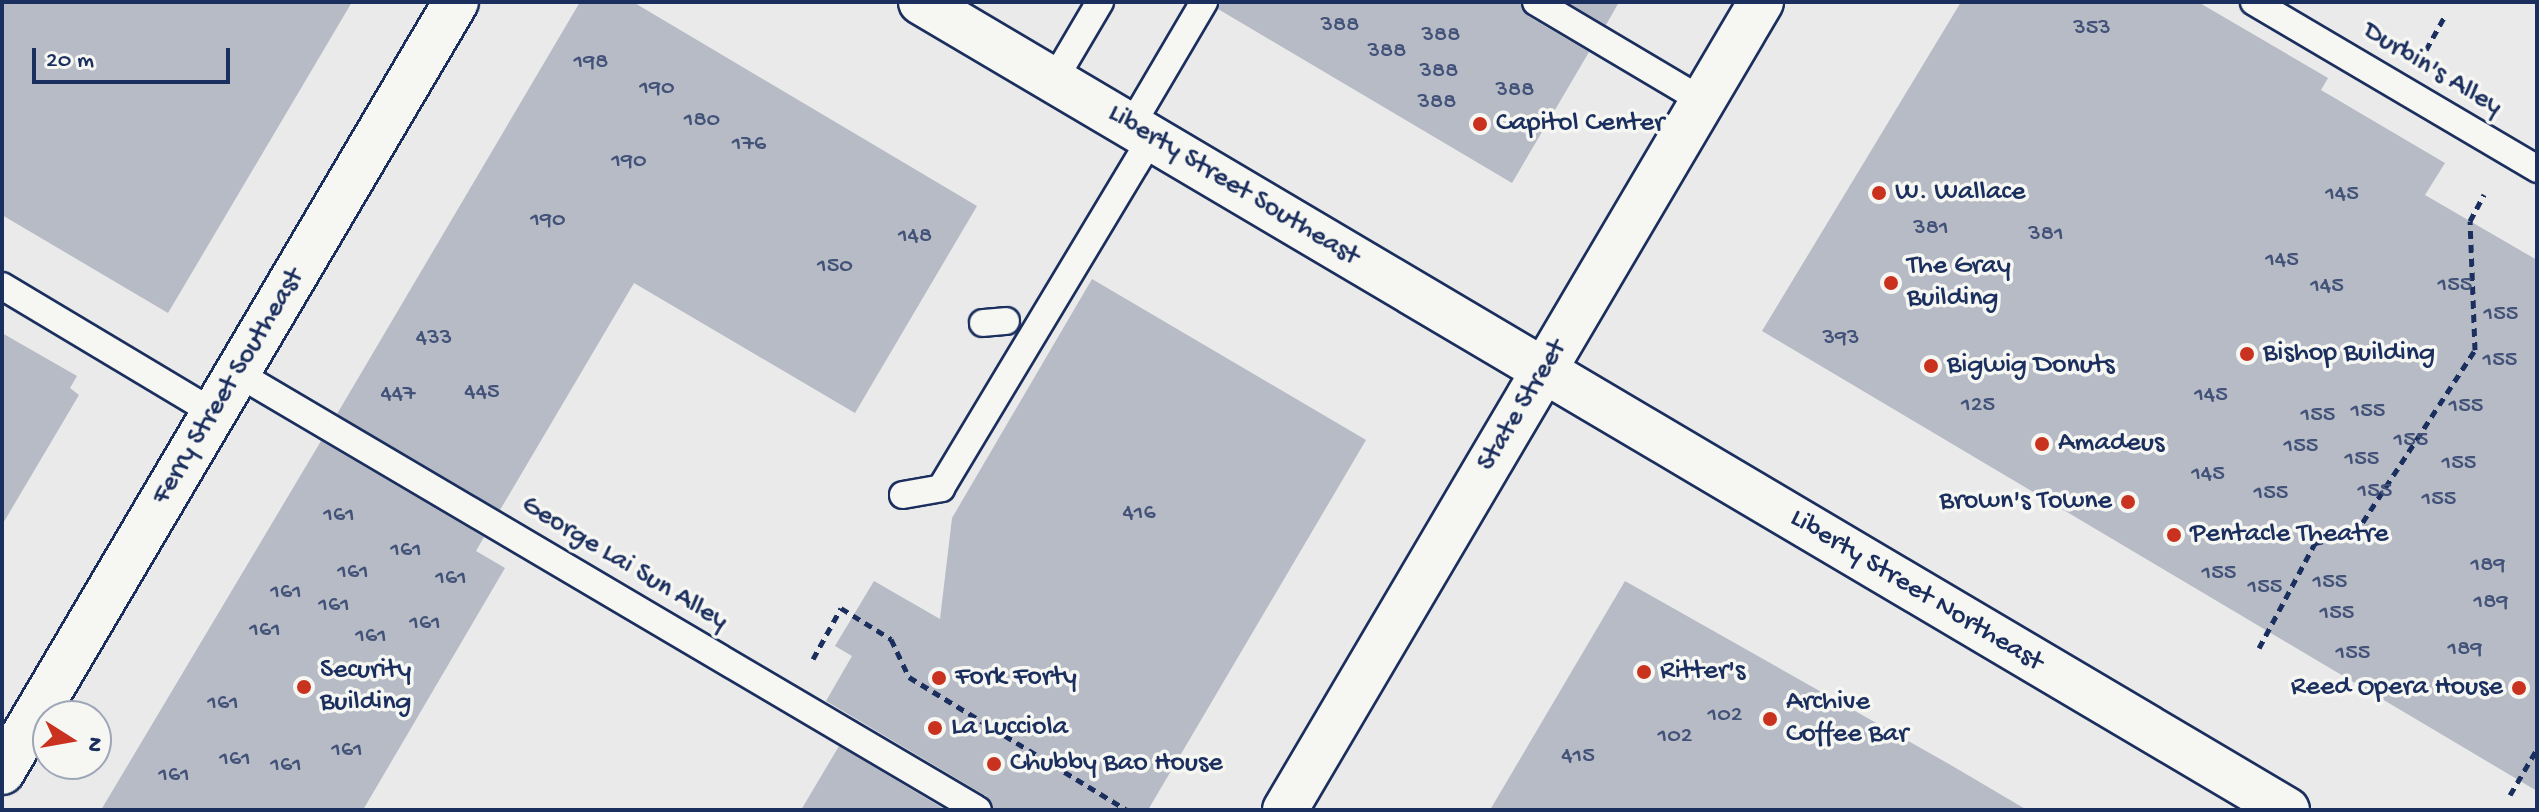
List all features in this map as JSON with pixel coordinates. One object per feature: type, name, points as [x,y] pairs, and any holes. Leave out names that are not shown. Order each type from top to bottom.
[{"type":"main road","name":"Ferry Street Southeast","points":[[2,772],[456,2]]},
{"type":"main road","name":"Liberty Street Southeast","points":[[921,2],[1544,370]]},
{"type":"main road","name":"State Street","points":[[1285,810],[1761,2]]},
{"type":"main road","name":"Liberty Street Northeast","points":[[1544,370],[2287,810]]},
{"type":"lane","points":[[1054,80],[1100,2]]},
{"type":"lane","points":[[903,495],[941,488],[1141,132],[1204,2]]},
{"type":"lane","points":[[1536,2],[1703,101]]},
{"type":"lane","name":"Durbin's Alley","points":[[2254,2],[2537,169]]},
{"type":"lane","points":[[2,286],[214,413]]},
{"type":"lane","name":"George Lai Sun Alley","points":[[237,373],[978,810]]},
{"type":"path","points":[[2259,648],[2315,543],[2355,534],[2475,350],[2470,221]]},
{"type":"path","points":[[791,700],[841,608],[891,639],[909,677],[1127,810]]},
{"type":"path","points":[[2510,795],[2537,749]]},
{"type":"building","points":[[2,2],[352,2],[168,313],[2,215]]},
{"type":"building","points":[[580,2],[633,2],[977,206],[855,413],[634,283],[500,510],[337,414]]},
{"type":"building","name":"Capitol Center","points":[[1220,2],[1520,2],[1528,16],[1589,52],[1512,183],[1218,9]]},
{"type":"building","points":[[1567,2],[1619,2],[1606,25]]},
{"type":"building","points":[[1961,2],[2198,2],[2328,78],[2321,90],[2445,163],[2425,195],[2537,260],[2537,791],[1762,331]]},
{"type":"building","points":[[1092,279],[1366,440],[1148,810],[994,810],[986,796],[826,701],[852,656],[835,646],[874,581],[940,619],[952,518]]},
{"type":"building","points":[[2,333],[77,376],[70,388],[79,395],[2,525]]},
{"type":"building","name":"Security Building","points":[[321,441],[484,537],[476,551],[505,568],[363,810],[101,810]]},
{"type":"building","points":[[1625,581],[1949,764],[2027,810],[1490,810]]},
{"type":"building","points":[[839,746],[946,810],[801,810]]},
{"type":"place","name":"Capitol Center","points":[[1480,124]]},
{"type":"place","name":"W. Wallace","points":[[1879,193]]},
{"type":"place","name":"The Gray Building","points":[[1891,283]]},
{"type":"place","name":"Bishop Building","points":[[2247,354]]},
{"type":"place","name":"Bigwig Donuts","points":[[1931,366]]},
{"type":"place","name":"Amadeus","points":[[2042,444]]},
{"type":"place","name":"Brown's Towne","points":[[2128,502]]},
{"type":"place","name":"Pentacle Theatre","points":[[2174,535]]},
{"type":"place","name":"Ritter's","points":[[1644,672]]},
{"type":"place","name":"Fork Forty","points":[[939,678]]},
{"type":"place","name":"Security Building","points":[[304,687]]},
{"type":"place","name":"Reed Opera House","points":[[2519,688]]},
{"type":"place","name":"Archive Coffee Bar","points":[[1770,719]]},
{"type":"place","name":"La Lucciola","points":[[935,728]]},
{"type":"place","name":"Chubby Bao House","points":[[994,764]]}]
